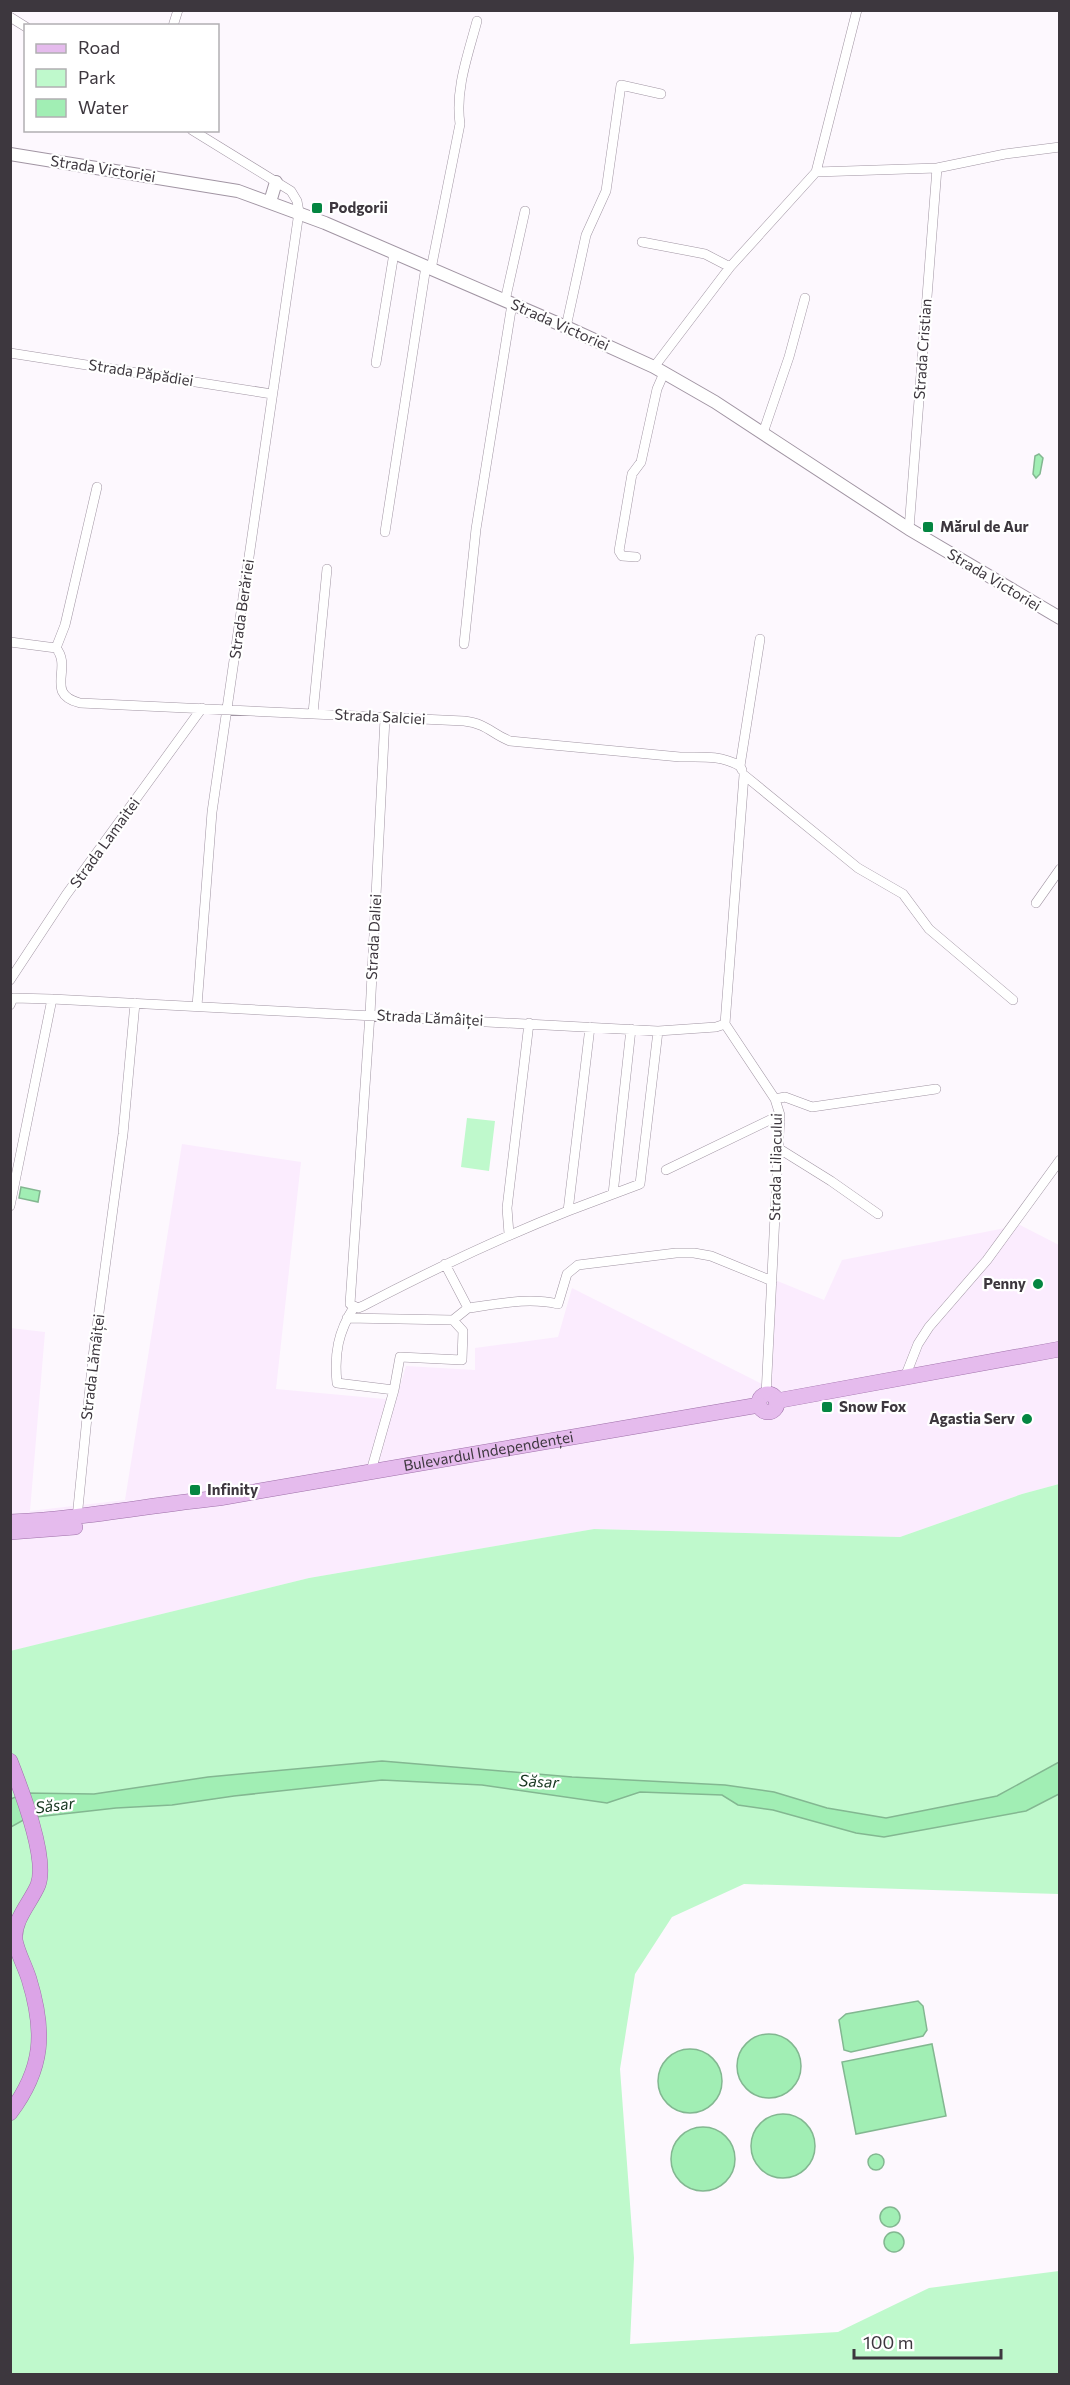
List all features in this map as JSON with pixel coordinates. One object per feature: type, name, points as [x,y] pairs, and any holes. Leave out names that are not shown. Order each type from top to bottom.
[{"type":"highway","points":[[10,2113],[29,2086],[40,2045],[40,2024],[36,2000],[15,1938],[26,1905],[38,1885],[41,1867],[34,1833],[12,1764]]},
{"type":"main road","name":"Bulevardul Independenței","points":[[10,1532],[96,1523],[219,1498],[1059,1349]]},
{"type":"main road","name":"Bulevardul Independenței","points":[[10,1522],[77,1518],[138,1507],[219,1498]]},
{"type":"street","points":[[636,557],[622,556],[619,551],[632,474],[641,462],[659,370],[730,267],[816,172],[857,10]]},
{"type":"street","points":[[10,17],[24,26]]},
{"type":"street","points":[[386,532],[428,268],[460,124],[458,106],[460,85],[477,21]]},
{"type":"street","points":[[567,327],[586,235],[606,191],[621,85],[661,94]]},
{"type":"street","points":[[195,132],[291,191],[297,201],[299,212]]},
{"type":"street","points":[[816,172],[938,168],[1005,154],[1059,147]]},
{"type":"street","name":"Strada Victoriei","points":[[10,154],[238,191],[299,212],[567,327],[659,370],[763,433],[909,529],[1059,618]]},
{"type":"street","name":"Strada Cristian","points":[[909,529],[938,168]]},
{"type":"street","points":[[270,202],[276,182]]},
{"type":"street","points":[[464,644],[476,529],[508,303],[525,211]]},
{"type":"street","name":"Strada Berăriei","points":[[197,1006],[212,812],[299,212]]},
{"type":"street","points":[[642,242],[705,254],[730,267]]},
{"type":"street","points":[[376,363],[394,253]]},
{"type":"street","points":[[763,433],[789,357],[805,298]]},
{"type":"street","name":"Strada Păpădiei","points":[[10,353],[272,394]]},
{"type":"street","points":[[10,642],[56,648],[65,625],[97,487]]},
{"type":"street","points":[[313,713],[327,569]]},
{"type":"street","points":[[725,1024],[742,770],[760,639]]},
{"type":"street","name":"Strada Salciei","points":[[56,648],[62,661],[63,693],[70,701],[80,703],[464,721],[490,728],[498,736],[510,741],[680,757],[705,755],[719,757],[742,770]]},
{"type":"street","name":"Strada Lamaitei","points":[[10,980],[66,895],[202,708]]},
{"type":"street","name":"Strada Daliei","points":[[352,1303],[385,718]]},
{"type":"street","points":[[742,770],[858,868],[903,894],[929,929],[1013,1000]]},
{"type":"street","points":[[1036,903],[1059,869]]},
{"type":"street","points":[[10,1206],[52,999]]},
{"type":"street","name":"Strada Lămâiței","points":[[12,1002],[52,999],[658,1031],[716,1027],[725,1024]]},
{"type":"street","name":"Strada Lămâiței","points":[[77,1518],[93,1357],[123,1134],[135,1003]]},
{"type":"street","points":[[509,1234],[507,1208],[529,1023]]},
{"type":"street","name":"Strada Liliacului","points":[[725,1024],[775,1099],[780,1115],[767,1400]]},
{"type":"street","points":[[568,1211],[590,1027]]},
{"type":"street","points":[[613,1194],[632,1029]]},
{"type":"street","points":[[394,1390],[346,1386],[337,1383],[335,1364],[341,1327],[352,1303],[363,1306],[509,1234],[640,1184],[658,1031]]},
{"type":"street","points":[[775,1099],[785,1097],[812,1107],[936,1089]]},
{"type":"street","points":[[666,1170],[780,1115]]},
{"type":"street","points":[[778,1148],[878,1214]]},
{"type":"street","points":[[905,1377],[918,1344],[929,1327],[987,1260],[1059,1160]]},
{"type":"street","points":[[347,1318],[453,1320],[468,1308],[524,1300],[542,1300],[558,1304],[567,1274],[578,1265],[676,1253],[711,1256],[772,1281]]},
{"type":"street","points":[[445,1264],[468,1308]]},
{"type":"street","points":[[371,1471],[394,1390],[400,1356],[462,1360],[463,1331],[453,1320]]},
{"type":"shaded area","points":[[182,1144],[301,1162],[276,1389],[396,1400],[406,1366],[475,1370],[475,1348],[558,1337],[572,1288],[770,1388],[775,1280],[824,1300],[842,1260],[1020,1225],[1059,1245],[1059,1484],[1022,1494],[900,1537],[594,1529],[309,1578],[11,1651],[10,1328],[45,1332],[30,1511],[125,1500]]},
{"type":"green space","points":[[467,1118],[495,1121],[489,1171],[461,1167]]},
{"type":"green space","points":[[1059,1484],[1059,1894],[744,1884],[672,1917],[635,1974],[620,2069],[634,2258],[630,2344],[838,2332],[929,2288],[1059,2271],[1059,2374],[11,2374],[10,1651],[309,1578],[594,1529],[900,1537],[1022,1494]]},
{"type":"water","points":[[1039,454],[1043,458],[1040,474],[1036,478],[1033,474],[1035,456]]},
{"type":"water","points":[[21,1187],[40,1191],[38,1202],[19,1198]]},
{"type":"water","name":"Săsar","points":[[382,1761],[572,1777],[725,1785],[774,1792],[827,1808],[886,1818],[997,1796],[1059,1762],[1059,1794],[1026,1811],[884,1837],[856,1833],[773,1810],[738,1805],[722,1795],[640,1792],[607,1803],[482,1785],[382,1780],[172,1805],[116,1808],[27,1818],[11,1827],[11,1799],[24,1793],[94,1794],[208,1777]]},
{"type":"water","points":[[918,2001],[923,2006],[927,2030],[923,2036],[851,2052],[844,2050],[839,2020],[846,2014]]},
{"type":"water","points":[[763,2034],[775,2034],[792,2043],[799,2054],[801,2066],[799,2078],[792,2089],[775,2098],[763,2098],[751,2093],[742,2084],[737,2072],[737,2060],[742,2048],[751,2039]]},
{"type":"water","points":[[932,2044],[946,2116],[856,2134],[842,2062]]},
{"type":"water","points":[[684,2049],[696,2049],[713,2058],[720,2069],[722,2081],[720,2093],[713,2104],[696,2113],[684,2113],[672,2108],[663,2099],[658,2087],[658,2075],[663,2063],[672,2054]]},
{"type":"water","points":[[777,2114],[789,2114],[806,2123],[813,2134],[815,2146],[813,2158],[806,2169],[789,2178],[777,2178],[765,2173],[756,2164],[751,2152],[751,2140],[756,2128],[765,2119]]},
{"type":"water","points":[[697,2127],[709,2127],[726,2136],[733,2147],[735,2159],[733,2171],[726,2182],[709,2191],[697,2191],[685,2186],[676,2177],[671,2165],[671,2153],[676,2141],[685,2132]]},
{"type":"water","points":[[873,2154],[879,2154],[884,2162],[882,2168],[873,2170],[868,2165],[868,2159]]},
{"type":"water","points":[[890,2207],[897,2210],[900,2217],[897,2224],[890,2227],[883,2224],[880,2217],[883,2210]]},
{"type":"water","points":[[894,2232],[901,2235],[904,2242],[901,2249],[894,2252],[887,2249],[884,2242],[887,2235]]},
{"type":"place","name":"Podgorii","points":[[317,208]]},
{"type":"place","name":"Mărul de Aur","points":[[928,527]]},
{"type":"place","name":"Penny","points":[[1038,1284]]},
{"type":"place","name":"Snow Fox","points":[[827,1407]]},
{"type":"place","name":"Agastia Serv","points":[[1027,1419]]},
{"type":"place","name":"Infinity","points":[[195,1490]]}]
